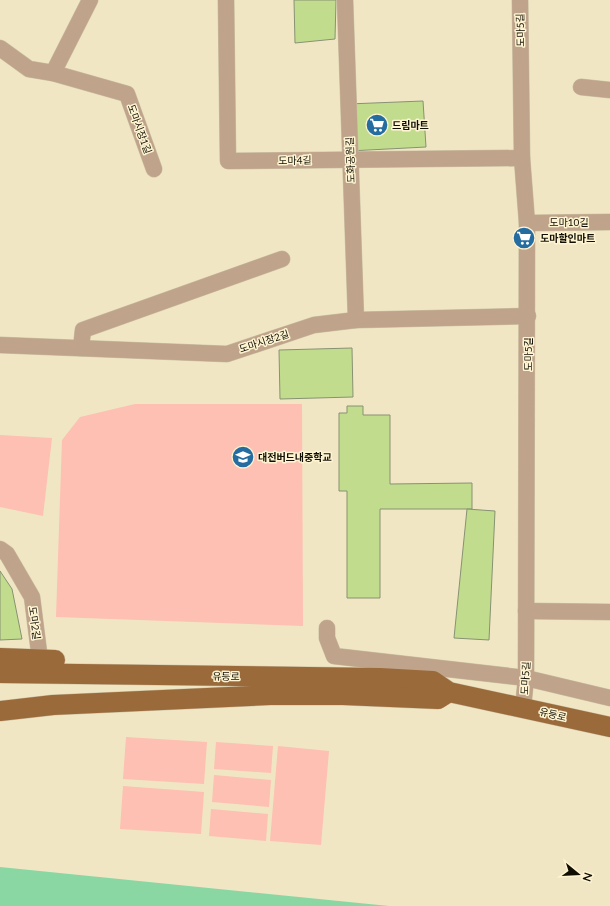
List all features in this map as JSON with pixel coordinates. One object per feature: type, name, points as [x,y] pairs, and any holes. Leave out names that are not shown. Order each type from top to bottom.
[{"type":"main road","points":[[0,658],[329,667],[380,678]]},
{"type":"main road","name":"유등로","points":[[0,673],[380,678],[433,681],[449,692],[610,727]]},
{"type":"main road","points":[[0,685],[180,689],[270,695]]},
{"type":"main road","points":[[0,712],[54,705],[270,695],[343,695],[438,699],[449,692]]},
{"type":"street","points":[[53,73],[90,0]]},
{"type":"street","name":"도마4길","points":[[226,0],[228,161],[522,158]]},
{"type":"street","name":"도화공원길","points":[[345,0],[345,37],[356,320]]},
{"type":"street","name":"도마5길","points":[[520,0],[522,158],[527,223],[528,316],[526,678],[523,708]]},
{"type":"street","name":"도마시장1길","points":[[0,48],[29,69],[53,73],[127,94],[154,169]]},
{"type":"street","points":[[581,87],[610,90]]},
{"type":"street","name":"도마10길","points":[[527,223],[610,222]]},
{"type":"street","points":[[81,348],[83,330],[282,259]]},
{"type":"street","name":"도마시장2길","points":[[0,345],[227,354],[314,325],[356,320],[528,316]]},
{"type":"street","name":"도마2길","points":[[0,549],[7,554],[32,597],[40,660]]},
{"type":"street","points":[[526,611],[610,612]]},
{"type":"street","points":[[327,628],[327,638],[334,656],[526,678],[610,698]]},
{"type":"shaded area","points":[[135,404],[302,404],[303,626],[56,617],[62,440],[80,417]]},
{"type":"shaded area","points":[[0,435],[52,438],[43,516],[0,507]]},
{"type":"shaded area","points":[[126,737],[207,742],[204,784],[123,779]]},
{"type":"shaded area","points":[[216,742],[273,746],[271,773],[214,769]]},
{"type":"shaded area","points":[[278,746],[329,751],[321,845],[270,841]]},
{"type":"shaded area","points":[[214,775],[271,780],[269,807],[212,802]]},
{"type":"shaded area","points":[[123,786],[204,792],[201,834],[120,829]]},
{"type":"shaded area","points":[[211,809],[268,814],[266,841],[209,836]]},
{"type":"shaded area","points":[[0,867],[389,906],[0,906]]},
{"type":"building","points":[[294,0],[336,0],[335,39],[295,43]]},
{"type":"building","points":[[423,101],[426,147],[349,151],[348,104]]},
{"type":"building","points":[[352,348],[353,397],[280,399],[279,350]]},
{"type":"building","points":[[347,406],[363,406],[363,415],[390,415],[390,484],[472,483],[472,509],[380,509],[380,598],[347,598],[347,491],[339,491],[339,413],[347,413]]},
{"type":"building","points":[[467,509],[495,511],[489,640],[454,638]]},
{"type":"building","points":[[0,571],[12,589],[22,639],[0,640]]},
{"type":"place","name":"드림마트","points":[[377,125]]},
{"type":"place","name":"도마할인마트","points":[[524,238]]},
{"type":"place","name":"대전버드내중학교","points":[[243,457]]}]
